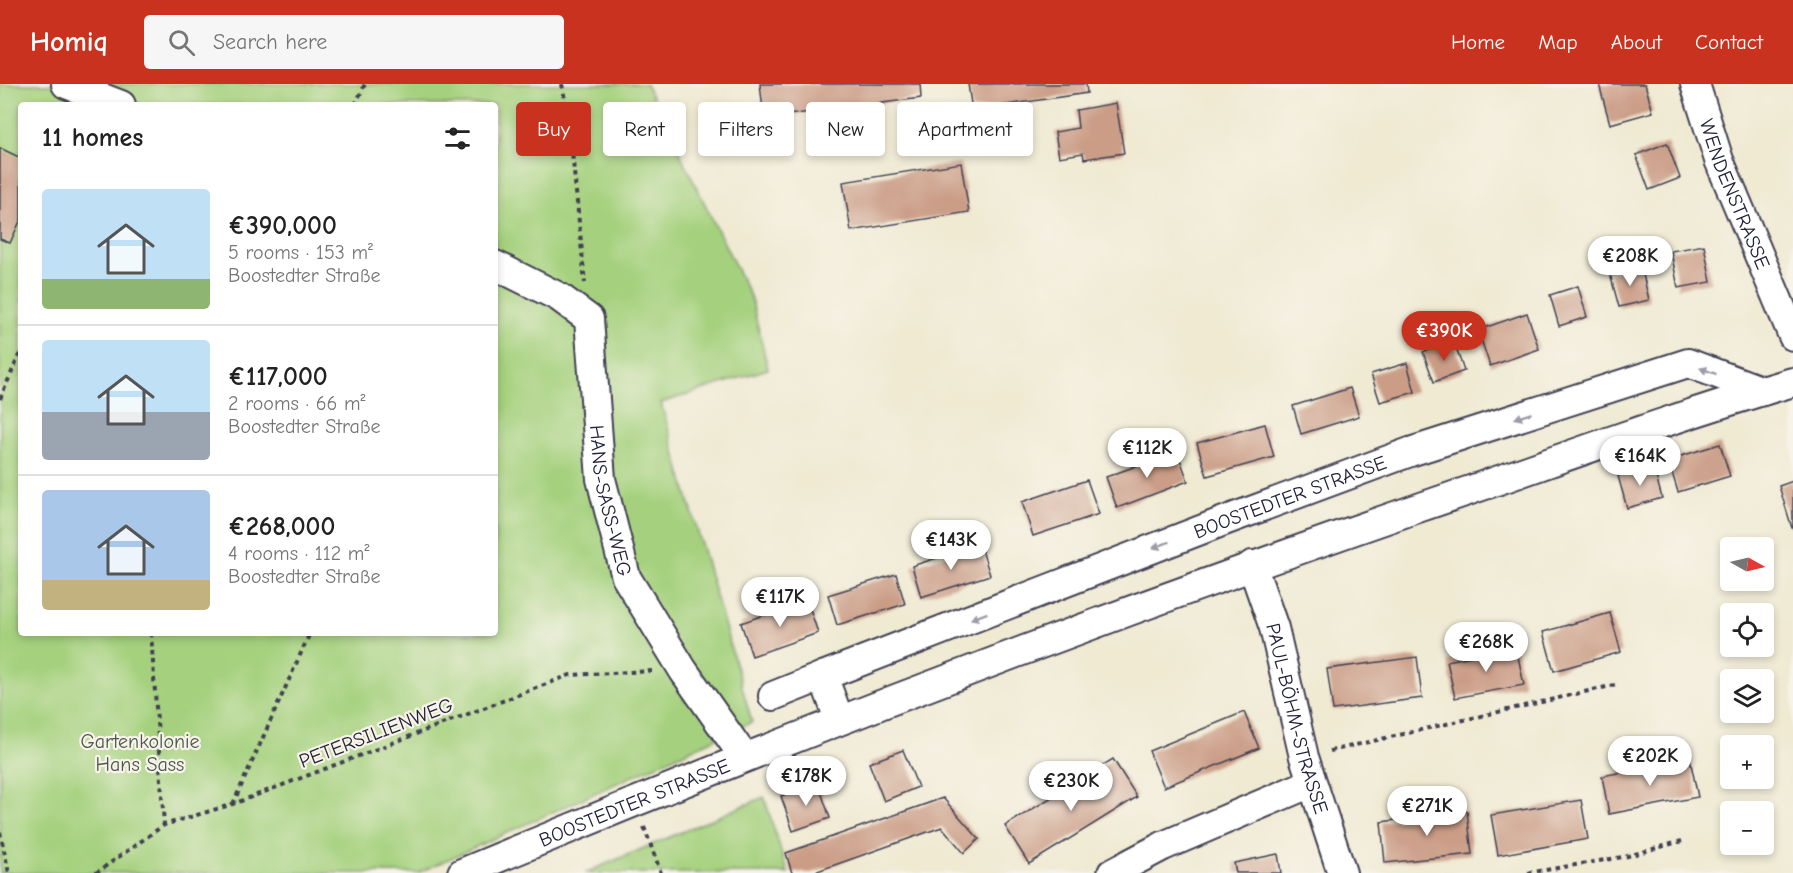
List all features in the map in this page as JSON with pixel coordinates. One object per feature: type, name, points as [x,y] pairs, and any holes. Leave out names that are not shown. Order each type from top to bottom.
[{"type":"street","points":[[66,84],[114,102]]},
{"type":"street","name":"WENDENSTRASSE","points":[[1695,84],[1719,160],[1793,336]]},
{"type":"street","points":[[498,266],[559,297],[589,319]]},
{"type":"street","name":"HANS-SASS-WEG","points":[[589,319],[601,479],[626,577],[683,670],[744,757]]},
{"type":"street","name":"BOOSTEDTER STRASSE","points":[[773,696],[1224,521],[1410,452],[1688,363],[1763,391]]},
{"type":"street","name":"BOOSTEDTER STRASSE","points":[[462,873],[839,719],[1251,566],[1793,382]]},
{"type":"street","name":"PAUL-BÖHM-STRASSE","points":[[1251,566],[1274,628],[1307,770],[1342,873]]},
{"type":"street","points":[[823,676],[839,719]]},
{"type":"street","points":[[1112,873],[1307,770]]},
{"type":"path","points":[[356,102],[365,84]]},
{"type":"path","points":[[562,84],[569,121],[589,319]]},
{"type":"path","points":[[0,399],[18,358]]},
{"type":"path","points":[[151,636],[164,825]]},
{"type":"path","points":[[233,804],[309,636]]},
{"type":"path","name":"PETERSILIENWEG","points":[[96,873],[164,825],[233,804],[570,675],[683,670]]},
{"type":"path","points":[[1307,770],[1619,684]]},
{"type":"path","points":[[637,800],[644,828],[661,873]]},
{"type":"path","points":[[0,832],[9,873]]},
{"type":"path","points":[[1528,873],[1628,856],[1682,841]]},
{"type":"green space","name":"Gartenkolonie Hans Sass","points":[[0,84],[646,84],[655,102],[603,102],[603,156],[681,156],[751,298],[768,369],[661,403],[752,722],[418,873],[0,873]]},
{"type":"green space","points":[[764,797],[788,873],[585,873]]},
{"type":"building","points":[[760,84],[920,84],[921,98],[885,103],[806,102],[806,113],[794,114],[794,102],[762,102]]},
{"type":"building","points":[[968,84],[1086,84],[1087,93],[1026,102],[971,102]]},
{"type":"building","points":[[1599,84],[1645,84],[1653,112],[1610,124]]},
{"type":"building","points":[[1116,103],[1124,153],[1084,159],[1083,153],[1059,157],[1055,132],[1078,128],[1076,110]]},
{"type":"building","points":[[1667,143],[1680,178],[1649,190],[1636,155]]},
{"type":"building","points":[[0,148],[18,157],[18,226],[10,243],[0,239]]},
{"type":"building","points":[[961,163],[969,212],[851,231],[843,182]]},
{"type":"building","points":[[1704,245],[1711,282],[1678,288],[1671,251]]},
{"type":"building","points":[[1641,266],[1649,300],[1619,307],[1610,274]]},
{"type":"building","points":[[1578,286],[1587,317],[1559,326],[1550,295]]},
{"type":"building","points":[[1527,313],[1539,349],[1490,366],[1478,330]]},
{"type":"building","points":[[1454,342],[1464,371],[1434,382],[1423,352]]},
{"type":"building","points":[[1407,363],[1415,392],[1380,402],[1371,374]]},
{"type":"building","points":[[1350,388],[1359,416],[1301,434],[1293,406]]},
{"type":"building","points":[[1265,424],[1274,457],[1207,476],[1197,443]]},
{"type":"building","points":[[1720,444],[1730,476],[1678,492],[1668,460]]},
{"type":"building","points":[[1177,451],[1188,481],[1117,508],[1106,477]]},
{"type":"building","points":[[1653,466],[1662,498],[1627,508],[1618,476]]},
{"type":"building","points":[[1087,480],[1099,514],[1033,536],[1022,502]]},
{"type":"building","points":[[1793,481],[1793,528],[1792,528],[1779,486]]},
{"type":"building","points":[[980,544],[990,575],[921,597],[912,566]]},
{"type":"building","points":[[896,574],[905,604],[837,625],[828,595]]},
{"type":"building","points":[[807,600],[818,633],[752,656],[741,623]]},
{"type":"building","points":[[1610,613],[1621,652],[1554,671],[1543,632]]},
{"type":"building","points":[[1516,647],[1524,685],[1455,698],[1447,661]]},
{"type":"building","points":[[1417,657],[1422,698],[1333,710],[1327,669]]},
{"type":"building","points":[[1244,712],[1259,748],[1164,787],[1149,751]]},
{"type":"building","points":[[903,750],[918,787],[884,801],[869,763]]},
{"type":"building","points":[[1113,759],[1137,797],[1029,864],[1005,826]]},
{"type":"building","points":[[1690,759],[1698,797],[1609,814],[1602,776]]},
{"type":"building","points":[[818,783],[830,818],[793,831],[781,796]]},
{"type":"building","points":[[943,798],[979,839],[964,853],[942,827],[812,873],[792,873],[786,853]]},
{"type":"building","points":[[1581,800],[1588,839],[1498,855],[1491,815]]},
{"type":"building","points":[[1467,811],[1472,854],[1385,863],[1381,822]]},
{"type":"building","points":[[1278,854],[1281,873],[1236,873],[1234,863]]}]
